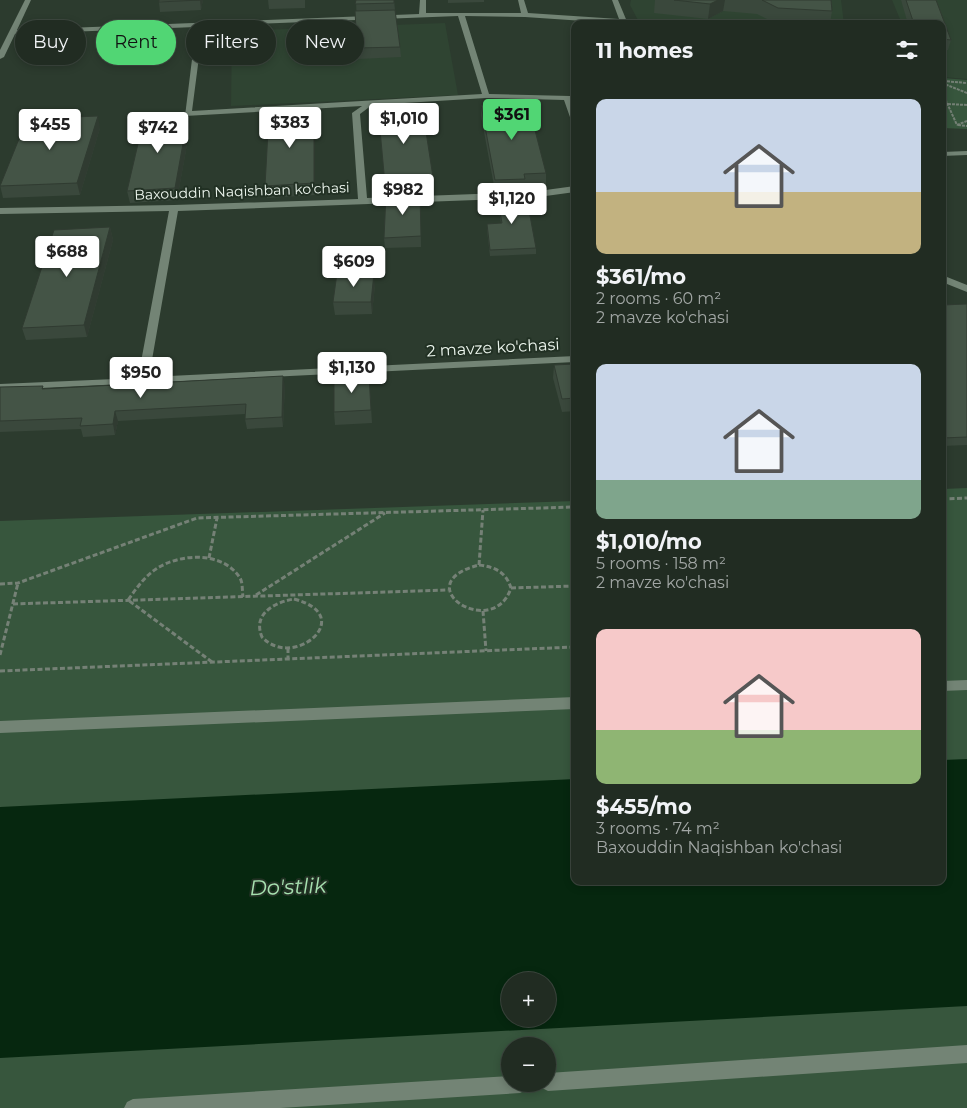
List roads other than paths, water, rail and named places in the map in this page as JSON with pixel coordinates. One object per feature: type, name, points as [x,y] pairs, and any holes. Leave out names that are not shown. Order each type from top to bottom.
[{"type":"street","points":[[0,57],[28,0]]},
{"type":"street","points":[[422,16],[423,0]]},
{"type":"street","points":[[521,0],[525,15]]},
{"type":"street","points":[[616,0],[624,20]]},
{"type":"street","points":[[461,14],[486,96]]},
{"type":"street","points":[[276,23],[461,14],[525,15],[588,20]]},
{"type":"street","points":[[12,32],[186,26]]},
{"type":"street","points":[[195,65],[188,114],[368,105],[486,96],[567,98],[571,109]]},
{"type":"street","points":[[363,201],[356,113],[368,105]]},
{"type":"street","points":[[946,154],[967,153]]},
{"type":"street","name":"Baxouddin Naqishban ko'chasi","points":[[0,211],[174,208],[531,195],[571,190]]},
{"type":"street","points":[[143,380],[174,208]]},
{"type":"street","points":[[946,280],[967,289]]},
{"type":"street","name":"2 mavze ko'chasi","points":[[0,387],[571,359]]},
{"type":"street","points":[[946,686],[967,685]]},
{"type":"street","points":[[0,727],[571,703]]},
{"type":"street","points":[[556,1081],[967,1054]]},
{"type":"street","points":[[133,1108],[501,1085]]},
{"type":"water","name":"Do'stlik","points":[[967,759],[967,1006],[0,1058],[0,807],[571,779],[571,885],[946,885],[946,760]]}]
